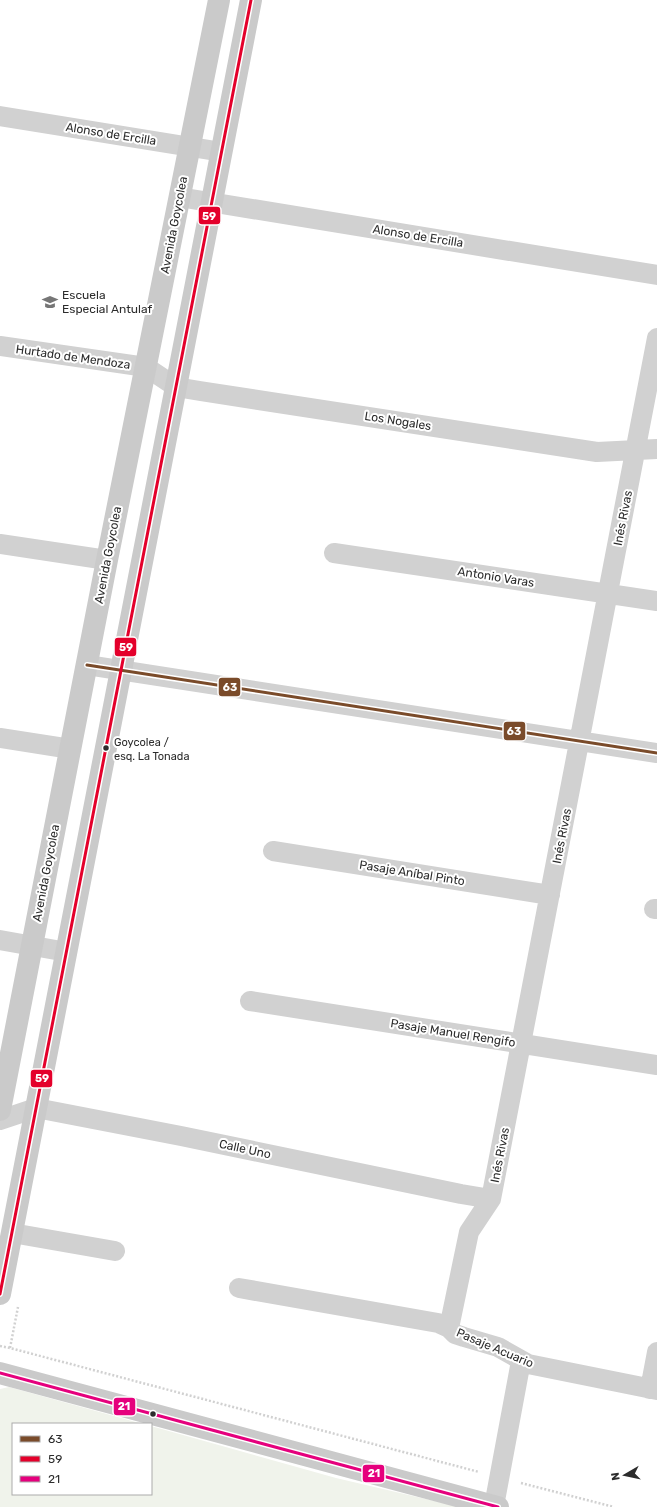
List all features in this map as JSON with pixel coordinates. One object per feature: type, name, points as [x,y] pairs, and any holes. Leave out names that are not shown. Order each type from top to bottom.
[{"type":"street","name":"Avenida Goycolea","points":[[0,1110],[107,560],[219,0]]},
{"type":"street","points":[[0,1294],[252,0]]},
{"type":"street","name":"Alonso de Ercilla","points":[[0,116],[222,152]]},
{"type":"street","name":"Alonso de Ercilla","points":[[179,197],[657,275]]},
{"type":"street","name":"Inés Rivas","points":[[449,1328],[468,1232],[491,1199],[657,338]]},
{"type":"street","name":"Hurtado de Mendoza","points":[[0,346],[146,367]]},
{"type":"street","name":"Los Nogales","points":[[146,367],[176,387],[597,452],[657,449]]},
{"type":"street","points":[[0,544],[107,560]]},
{"type":"street","name":"Antonio Varas","points":[[334,553],[657,601]]},
{"type":"street","points":[[87,665],[657,753]]},
{"type":"street","points":[[0,738],[71,749]]},
{"type":"street","name":"Pasaje Aníbal Pinto","points":[[273,851],[550,895]]},
{"type":"street","points":[[0,940],[66,952]]},
{"type":"street","name":"Pasaje Manuel Rengifo","points":[[250,1001],[657,1065]]},
{"type":"street","name":"Calle Uno","points":[[0,1120],[36,1108],[491,1199]]},
{"type":"street","points":[[12,1233],[115,1251]]},
{"type":"street","name":"Pasaje Acuario","points":[[239,1288],[438,1323],[449,1328],[455,1334],[498,1347],[521,1361],[536,1366],[653,1390]]},
{"type":"street","points":[[653,1390],[657,1352]]},
{"type":"street","points":[[0,1373],[496,1506],[499,1477],[521,1361]]},
{"type":"path","points":[[0,1346],[614,1507]]},
{"type":"shaded area","points":[[9,1387],[139,1423],[12,1423],[12,1495],[152,1495],[152,1426],[336,1478],[460,1507],[0,1507],[0,1389]]},
{"type":"transit line","name":"59","points":[[0,1294],[251,0]]},
{"type":"transit line","name":"63","points":[[87,665],[657,753]]},
{"type":"transit line","name":"21","points":[[0,1373],[498,1507]]},
{"type":"place","name":"Escuela Especial Antulaf","points":[[50,302]]},
{"type":"place","name":"Goycolea / esq. La Tonada","points":[[106,748]]}]
